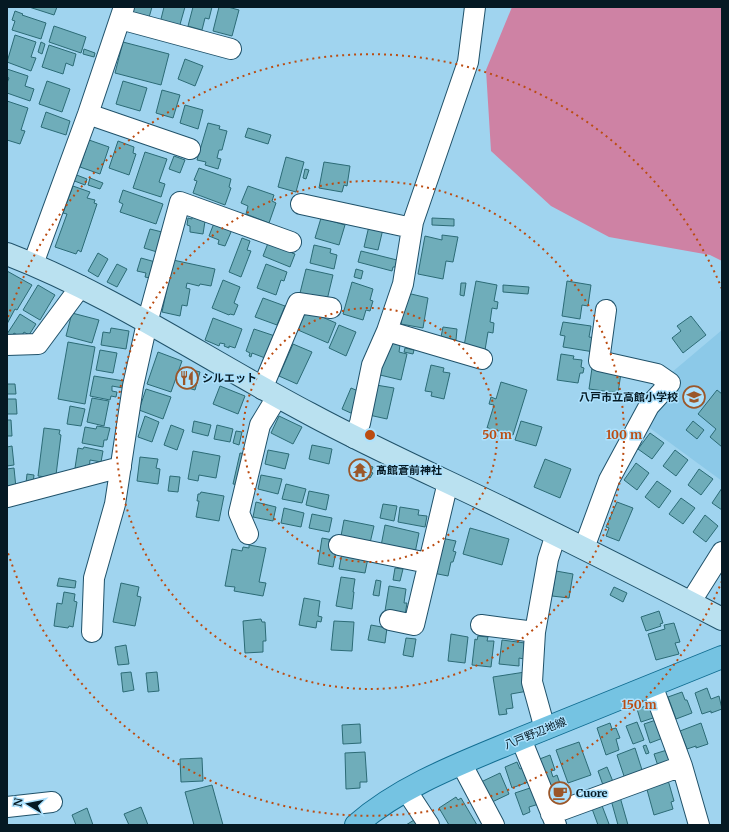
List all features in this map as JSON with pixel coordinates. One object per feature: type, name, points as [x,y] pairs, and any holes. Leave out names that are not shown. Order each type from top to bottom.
[{"type":"main road","name":"八戸野辺地線","points":[[356,825],[406,790],[461,763],[722,657]]},
{"type":"street","points":[[354,438],[360,423],[372,364],[387,331],[403,284],[412,222],[468,62],[475,7]]},
{"type":"street","points":[[33,264],[88,114],[122,13],[231,50]]},
{"type":"street","points":[[88,114],[190,149]]},
{"type":"street","points":[[92,632],[94,578],[115,504],[133,386],[147,323],[180,202],[291,242]]},
{"type":"street","points":[[301,204],[412,228]]},
{"type":"street","points":[[7,254],[81,286],[270,393],[354,438],[556,534],[722,619]]},
{"type":"street","points":[[7,345],[38,344],[81,286]]},
{"type":"street","points":[[248,534],[239,513],[260,425],[298,303],[331,308]]},
{"type":"street","points":[[584,548],[609,480],[649,406],[670,383],[657,374],[599,361],[606,310]]},
{"type":"street","points":[[387,331],[482,359]]},
{"type":"street","points":[[7,497],[121,468]]},
{"type":"street","points":[[390,620],[414,624],[448,482]]},
{"type":"street","points":[[545,729],[532,682],[535,632],[548,559],[556,534]]},
{"type":"street","points":[[339,544],[428,563]]},
{"type":"street","points":[[690,603],[722,552]]},
{"type":"street","points":[[480,625],[535,632]]},
{"type":"street","points":[[652,685],[682,766],[699,825]]},
{"type":"street","points":[[520,739],[554,820],[682,766]]},
{"type":"street","points":[[461,763],[494,825]]},
{"type":"street","points":[[406,790],[429,825]]},
{"type":"street","points":[[7,807],[52,802]]},
{"type":"shaded area","points":[[512,7],[722,7],[722,261],[710,255],[609,237],[551,206],[491,151],[486,70]]},
{"type":"shaded area","name":"八戸市立高館小学校","points":[[722,330],[722,481],[647,426],[671,373]]},
{"type":"building","points":[[29,7],[57,7],[54,15]]},
{"type":"building","points":[[133,7],[152,7],[148,21],[131,16]]},
{"type":"building","points":[[164,7],[185,7],[179,28],[160,23]]},
{"type":"building","points":[[193,7],[212,7],[209,19],[205,18],[202,30],[188,26]]},
{"type":"building","points":[[219,7],[228,7],[239,10],[232,36],[213,31]]},
{"type":"building","points":[[15,11],[23,14],[22,15],[46,23],[41,39],[12,30],[15,21],[12,20]]},
{"type":"building","points":[[54,26],[86,37],[81,53],[49,42]]},
{"type":"building","points":[[15,35],[36,42],[31,57],[36,58],[31,71],[7,62]]},
{"type":"building","points":[[41,42],[45,44],[42,54],[38,52]]},
{"type":"building","points":[[123,42],[169,54],[161,85],[115,73]]},
{"type":"building","points":[[49,45],[76,54],[73,66],[66,63],[63,74],[42,67]]},
{"type":"building","points":[[84,49],[95,53],[94,57],[83,54]]},
{"type":"building","points":[[185,59],[203,66],[195,86],[178,79]]},
{"type":"building","points":[[7,69],[28,76],[25,86],[34,89],[30,101],[7,93],[7,83],[9,78],[7,77]]},
{"type":"building","points":[[47,81],[70,89],[62,112],[39,104]]},
{"type":"building","points":[[123,81],[147,88],[140,111],[116,104]]},
{"type":"building","points":[[162,90],[180,95],[173,118],[156,113]]},
{"type":"building","points":[[7,101],[28,108],[21,130],[25,131],[20,144],[7,140]]},
{"type":"building","points":[[185,105],[203,110],[198,129],[180,123]]},
{"type":"building","points":[[46,112],[70,121],[66,135],[41,127]]},
{"type":"building","points":[[208,123],[220,126],[219,129],[227,131],[222,150],[219,150],[217,158],[221,159],[218,169],[205,165],[206,162],[197,160]]},
{"type":"building","points":[[248,128],[271,135],[268,144],[245,137]]},
{"type":"building","points":[[89,140],[109,147],[100,174],[80,167]]},
{"type":"building","points":[[118,141],[134,147],[133,153],[136,154],[129,175],[109,168]]},
{"type":"building","points":[[145,152],[167,159],[159,182],[165,184],[161,197],[133,188]]},
{"type":"building","points":[[174,156],[185,160],[180,173],[169,169]]},
{"type":"building","points":[[286,157],[304,162],[296,192],[278,187]]},
{"type":"building","points":[[324,162],[350,166],[347,186],[344,185],[342,192],[319,188]]},
{"type":"building","points":[[199,168],[231,179],[229,187],[231,188],[225,205],[193,193],[197,181],[194,180]]},
{"type":"building","points":[[305,169],[309,170],[306,179],[303,178]]},
{"type":"building","points":[[74,174],[87,179],[85,185],[72,180]]},
{"type":"building","points":[[90,178],[103,183],[100,189],[88,185]]},
{"type":"building","points":[[73,186],[90,192],[87,198],[95,200],[94,203],[97,204],[81,252],[78,250],[76,254],[55,247],[67,214],[63,213]]},
{"type":"building","points":[[248,186],[274,195],[272,201],[276,203],[269,223],[246,214],[248,206],[241,203]]},
{"type":"building","points":[[123,190],[163,204],[156,224],[120,212],[123,204],[119,202]]},
{"type":"building","points":[[193,213],[206,215],[203,234],[190,232],[190,226],[187,225],[188,218],[192,219]]},
{"type":"building","points":[[216,218],[234,225],[225,246],[218,244],[219,240],[209,236]]},
{"type":"building","points":[[321,218],[345,225],[339,245],[315,238]]},
{"type":"building","points":[[432,218],[454,219],[454,226],[432,225]]},
{"type":"building","points":[[369,226],[383,229],[378,250],[364,247]]},
{"type":"building","points":[[150,229],[166,233],[157,252],[144,248]]},
{"type":"building","points":[[442,235],[458,237],[453,262],[446,261],[443,279],[418,274],[425,236],[442,240]]},
{"type":"building","points":[[242,238],[250,241],[247,250],[251,251],[241,277],[229,272]]},
{"type":"building","points":[[270,238],[294,248],[292,253],[295,254],[290,267],[263,256]]},
{"type":"building","points":[[314,245],[331,249],[330,253],[337,255],[334,269],[310,263]]},
{"type":"building","points":[[361,251],[397,260],[395,267],[393,267],[392,271],[358,262]]},
{"type":"building","points":[[98,253],[108,259],[98,277],[88,271]]},
{"type":"building","points":[[141,258],[159,263],[154,279],[145,277],[146,273],[137,271]]},
{"type":"building","points":[[173,260],[215,269],[211,286],[200,284],[199,286],[187,283],[186,288],[190,289],[187,306],[182,305],[180,316],[162,312]]},
{"type":"building","points":[[117,264],[127,269],[117,287],[107,282]]},
{"type":"building","points":[[266,264],[287,272],[284,281],[281,280],[276,295],[257,288]]},
{"type":"building","points":[[306,269],[333,275],[327,300],[300,293]]},
{"type":"building","points":[[356,269],[363,271],[361,279],[354,277]]},
{"type":"building","points":[[7,271],[32,285],[17,310],[15,309],[7,324]]},
{"type":"building","points":[[223,280],[240,287],[234,303],[238,305],[234,315],[229,315],[212,308]]},
{"type":"building","points":[[476,281],[497,285],[494,301],[498,302],[497,309],[492,308],[490,322],[494,323],[493,333],[488,332],[485,350],[464,346]]},
{"type":"building","points":[[567,281],[591,285],[588,306],[582,305],[580,319],[562,316]]},
{"type":"building","points":[[352,282],[373,289],[370,300],[373,301],[370,311],[366,310],[363,320],[343,314]]},
{"type":"building","points":[[461,283],[466,283],[464,296],[460,295]]},
{"type":"building","points":[[38,285],[55,295],[40,320],[23,310]]},
{"type":"building","points":[[503,285],[529,287],[528,294],[503,292]]},
{"type":"building","points":[[407,293],[428,298],[423,328],[401,324]]},
{"type":"building","points":[[263,298],[285,306],[277,325],[255,317]]},
{"type":"building","points":[[306,310],[336,323],[328,343],[298,330]]},
{"type":"building","points":[[72,313],[99,320],[92,343],[66,336]]},
{"type":"building","points":[[20,314],[36,324],[29,335],[24,332],[21,337],[14,333],[11,338],[7,334]]},
{"type":"building","points":[[691,316],[706,335],[683,353],[672,338],[681,331],[677,326]]},
{"type":"building","points":[[213,318],[242,329],[235,348],[229,346],[229,348],[224,346],[225,344],[220,343],[219,346],[205,340]]},
{"type":"building","points":[[563,322],[591,326],[589,337],[596,338],[594,352],[563,347],[565,336],[560,335]]},
{"type":"building","points":[[339,325],[356,332],[346,356],[329,348]]},
{"type":"building","points":[[443,327],[457,329],[456,340],[441,337]]},
{"type":"building","points":[[111,328],[129,331],[126,349],[101,345],[103,332],[110,333]]},
{"type":"building","points":[[254,329],[275,336],[265,358],[252,353],[251,357],[249,356],[250,353],[246,351]]},
{"type":"building","points":[[68,342],[95,347],[85,404],[58,399]]},
{"type":"building","points":[[388,342],[400,345],[399,352],[407,354],[401,380],[380,375]]},
{"type":"building","points":[[293,344],[312,352],[297,384],[279,376]]},
{"type":"building","points":[[405,348],[414,350],[413,354],[404,352]]},
{"type":"building","points":[[100,350],[117,353],[113,373],[96,370]]},
{"type":"building","points":[[158,352],[182,361],[171,392],[147,384]]},
{"type":"building","points":[[561,354],[574,356],[573,359],[582,360],[581,367],[584,368],[583,373],[580,373],[578,383],[557,380]]},
{"type":"building","points":[[431,365],[444,368],[443,372],[450,373],[444,399],[431,396],[432,392],[425,391]]},
{"type":"building","points":[[186,368],[200,372],[195,390],[181,386]]},
{"type":"building","points":[[592,368],[621,373],[618,393],[589,389]]},
{"type":"building","points":[[94,376],[124,381],[123,388],[112,386],[112,391],[117,392],[116,397],[111,396],[110,400],[90,396]]},
{"type":"building","points":[[501,382],[527,390],[513,435],[495,430],[493,437],[487,435],[489,428],[487,428],[494,405],[489,404],[491,397],[496,399]]},
{"type":"building","points":[[7,384],[15,384],[16,394],[7,394]]},
{"type":"building","points":[[376,385],[394,388],[387,419],[369,415]]},
{"type":"building","points":[[220,386],[245,396],[238,414],[213,404]]},
{"type":"building","points":[[351,388],[363,393],[353,414],[342,409]]},
{"type":"building","points":[[146,389],[171,397],[163,419],[139,410]]},
{"type":"building","points":[[717,390],[722,394],[722,447],[710,437],[716,429],[698,414]]},
{"type":"building","points":[[92,398],[109,401],[104,426],[87,422]]},
{"type":"building","points":[[7,399],[16,399],[17,414],[7,414]]},
{"type":"building","points":[[70,406],[85,409],[81,426],[67,424]]},
{"type":"building","points":[[145,416],[159,422],[152,442],[138,437]]},
{"type":"building","points":[[279,416],[302,427],[293,444],[271,433]]},
{"type":"building","points":[[7,420],[11,420],[12,436],[7,436]]},
{"type":"building","points":[[194,421],[211,425],[208,436],[192,432]]},
{"type":"building","points":[[521,421],[542,427],[536,446],[515,440]]},
{"type":"building","points":[[693,421],[704,430],[697,439],[686,430]]},
{"type":"building","points":[[171,425],[184,430],[177,450],[164,445]]},
{"type":"building","points":[[217,425],[233,429],[230,442],[214,439]]},
{"type":"building","points":[[97,426],[110,428],[107,440],[104,440],[103,447],[82,443],[85,427],[96,429]]},
{"type":"building","points":[[44,428],[60,430],[59,434],[61,435],[56,475],[54,478],[38,476]]},
{"type":"building","points":[[236,431],[242,432],[239,445],[233,443]]},
{"type":"building","points":[[650,433],[664,443],[652,459],[638,449]]},
{"type":"building","points":[[312,445],[332,449],[329,464],[309,459]]},
{"type":"building","points":[[12,446],[14,465],[7,466],[7,447]]},
{"type":"building","points":[[84,447],[103,451],[101,462],[90,460],[89,470],[75,468],[78,448],[83,449]]},
{"type":"building","points":[[268,450],[289,454],[285,469],[265,464]]},
{"type":"building","points":[[675,450],[688,460],[676,476],[663,466]]},
{"type":"building","points":[[193,451],[220,456],[216,478],[199,475],[198,481],[188,479]]},
{"type":"building","points":[[240,453],[247,454],[241,485],[233,484]]},
{"type":"building","points":[[140,457],[158,459],[156,468],[160,469],[158,484],[137,481]]},
{"type":"building","points":[[545,459],[571,469],[560,498],[534,487]]},
{"type":"building","points":[[356,460],[373,467],[371,472],[373,473],[367,480],[350,473]]},
{"type":"building","points":[[636,463],[649,473],[637,490],[624,480]]},
{"type":"building","points":[[14,468],[16,488],[7,489],[7,469]]},
{"type":"building","points":[[699,469],[713,479],[701,495],[688,485]]},
{"type":"building","points":[[27,474],[34,475],[33,484],[26,483]]},
{"type":"building","points":[[261,475],[282,479],[278,494],[258,489]]},
{"type":"building","points":[[170,476],[180,477],[178,492],[168,491]]},
{"type":"building","points":[[657,481],[671,491],[659,508],[645,497]]},
{"type":"building","points":[[286,484],[306,489],[302,503],[282,499]]},
{"type":"building","points":[[722,488],[722,510],[712,503]]},
{"type":"building","points":[[309,491],[329,495],[326,510],[306,505]]},
{"type":"building","points":[[201,492],[224,496],[219,521],[196,517],[199,501],[197,501],[198,494]]},
{"type":"building","points":[[681,498],[695,508],[683,524],[669,514]]},
{"type":"building","points":[[256,502],[276,507],[273,521],[253,517]]},
{"type":"building","points":[[617,502],[633,508],[619,541],[606,536],[609,528],[606,527]]},
{"type":"building","points":[[383,504],[397,506],[394,521],[380,518]]},
{"type":"building","points":[[400,507],[419,510],[418,515],[427,516],[425,527],[398,522]]},
{"type":"building","points":[[284,508],[304,513],[301,527],[281,523]]},
{"type":"building","points":[[312,514],[332,518],[329,532],[309,528]]},
{"type":"building","points":[[705,515],[718,526],[706,542],[693,532]]},
{"type":"building","points":[[344,520],[374,526],[370,543],[341,536]]},
{"type":"building","points":[[385,525],[419,533],[415,553],[381,546]]},
{"type":"building","points":[[470,528],[509,539],[502,565],[463,554]]},
{"type":"building","points":[[322,538],[338,541],[333,567],[318,564]]},
{"type":"building","points":[[441,538],[456,541],[453,551],[456,552],[453,562],[451,562],[448,576],[433,573]]},
{"type":"building","points":[[249,545],[266,548],[259,582],[266,583],[263,596],[234,591],[235,587],[225,586],[232,549],[242,551],[243,547],[249,548]]},
{"type":"building","points":[[342,553],[368,558],[365,573],[339,569]]},
{"type":"building","points":[[395,568],[403,569],[400,581],[393,580]]},
{"type":"building","points":[[556,571],[573,574],[569,598],[552,596]]},
{"type":"building","points":[[341,577],[355,579],[352,609],[336,606]]},
{"type":"building","points":[[59,578],[76,581],[75,588],[57,586]]},
{"type":"building","points":[[376,580],[381,581],[379,596],[373,595]]},
{"type":"building","points":[[121,583],[139,587],[137,596],[141,597],[135,626],[113,622]]},
{"type":"building","points":[[389,586],[406,589],[404,603],[407,603],[405,615],[385,611]]},
{"type":"building","points":[[614,587],[627,593],[623,602],[610,595]]},
{"type":"building","points":[[64,592],[75,594],[74,601],[77,602],[73,627],[69,626],[68,628],[54,626],[57,603],[62,604]]},
{"type":"building","points":[[304,598],[320,601],[318,616],[322,617],[321,622],[317,621],[316,628],[299,625]]},
{"type":"building","points":[[659,611],[663,623],[660,624],[661,626],[646,631],[641,617]]},
{"type":"building","points":[[261,619],[262,622],[265,622],[266,641],[263,641],[263,652],[245,653],[243,621]]},
{"type":"building","points":[[334,621],[354,622],[352,651],[331,650]]},
{"type":"building","points":[[674,623],[680,642],[675,643],[679,654],[656,660],[648,634],[665,629],[664,625]]},
{"type":"building","points":[[371,625],[387,628],[385,643],[368,640]]},
{"type":"building","points":[[451,634],[468,637],[465,663],[448,661]]},
{"type":"building","points":[[478,636],[488,637],[487,641],[494,641],[491,667],[472,665],[475,639],[477,640]]},
{"type":"building","points":[[406,638],[416,639],[413,657],[403,655]]},
{"type":"building","points":[[502,640],[525,643],[524,659],[519,658],[519,666],[499,664]]},
{"type":"building","points":[[126,645],[129,664],[118,665],[115,647]]},
{"type":"building","points":[[131,672],[134,690],[123,692],[121,673]]},
{"type":"building","points":[[157,672],[159,691],[148,692],[146,673]]},
{"type":"building","points":[[525,672],[528,691],[511,694],[513,708],[506,709],[507,714],[499,715],[493,677]]},
{"type":"building","points":[[707,688],[711,699],[719,696],[722,709],[711,713],[711,711],[702,714],[695,693]]},
{"type":"building","points":[[682,692],[692,713],[676,719],[668,697]]},
{"type":"building","points":[[652,704],[656,717],[641,722],[637,709]]},
{"type":"building","points":[[656,720],[663,738],[650,743],[644,724]]},
{"type":"building","points":[[637,722],[644,740],[633,744],[626,726]]},
{"type":"building","points":[[610,723],[612,729],[616,728],[620,738],[616,739],[619,750],[606,755],[597,728]]},
{"type":"building","points":[[701,723],[708,744],[687,749],[680,731]]},
{"type":"building","points":[[360,724],[361,743],[343,744],[342,725]]},
{"type":"building","points":[[579,742],[591,775],[568,783],[556,750]]},
{"type":"building","points":[[646,745],[649,753],[646,754],[643,746]]},
{"type":"building","points":[[635,748],[643,773],[625,779],[617,755]]},
{"type":"building","points":[[667,750],[671,761],[658,766],[654,754]]},
{"type":"building","points":[[365,752],[367,782],[360,782],[360,788],[346,789],[345,753]]},
{"type":"building","points":[[550,755],[555,770],[551,771],[553,777],[557,775],[562,789],[548,793],[537,760]]},
{"type":"building","points":[[202,758],[203,781],[181,782],[180,759]]},
{"type":"building","points":[[517,762],[520,769],[523,768],[528,782],[512,788],[505,767]]},
{"type":"building","points":[[607,767],[614,784],[604,788],[598,771]]},
{"type":"building","points":[[500,773],[509,794],[490,803],[481,782]]},
{"type":"building","points":[[668,780],[674,801],[671,802],[673,809],[654,815],[646,786]]},
{"type":"building","points":[[212,785],[223,825],[194,825],[185,792]]},
{"type":"building","points":[[533,787],[539,804],[529,807],[530,812],[523,815],[515,793]]},
{"type":"building","points":[[456,797],[458,800],[461,798],[477,825],[449,825],[439,808]]},
{"type":"building","points":[[620,797],[628,825],[618,825],[611,800]]},
{"type":"building","points":[[601,803],[609,824],[606,825],[598,825],[591,806]]},
{"type":"building","points":[[141,807],[148,825],[129,825],[124,814]]},
{"type":"building","points":[[87,808],[93,825],[76,825],[72,815]]},
{"type":"building","points":[[414,820],[417,825],[406,825]]},
{"type":"place","name":"シルエット","points":[[187,378]]},
{"type":"place","name":"八戸市立高館小学校","points":[[694,397]]},
{"type":"place","name":"髙館蒼前神社","points":[[360,470]]},
{"type":"place","name":"Cuore","points":[[560,793]]}]
